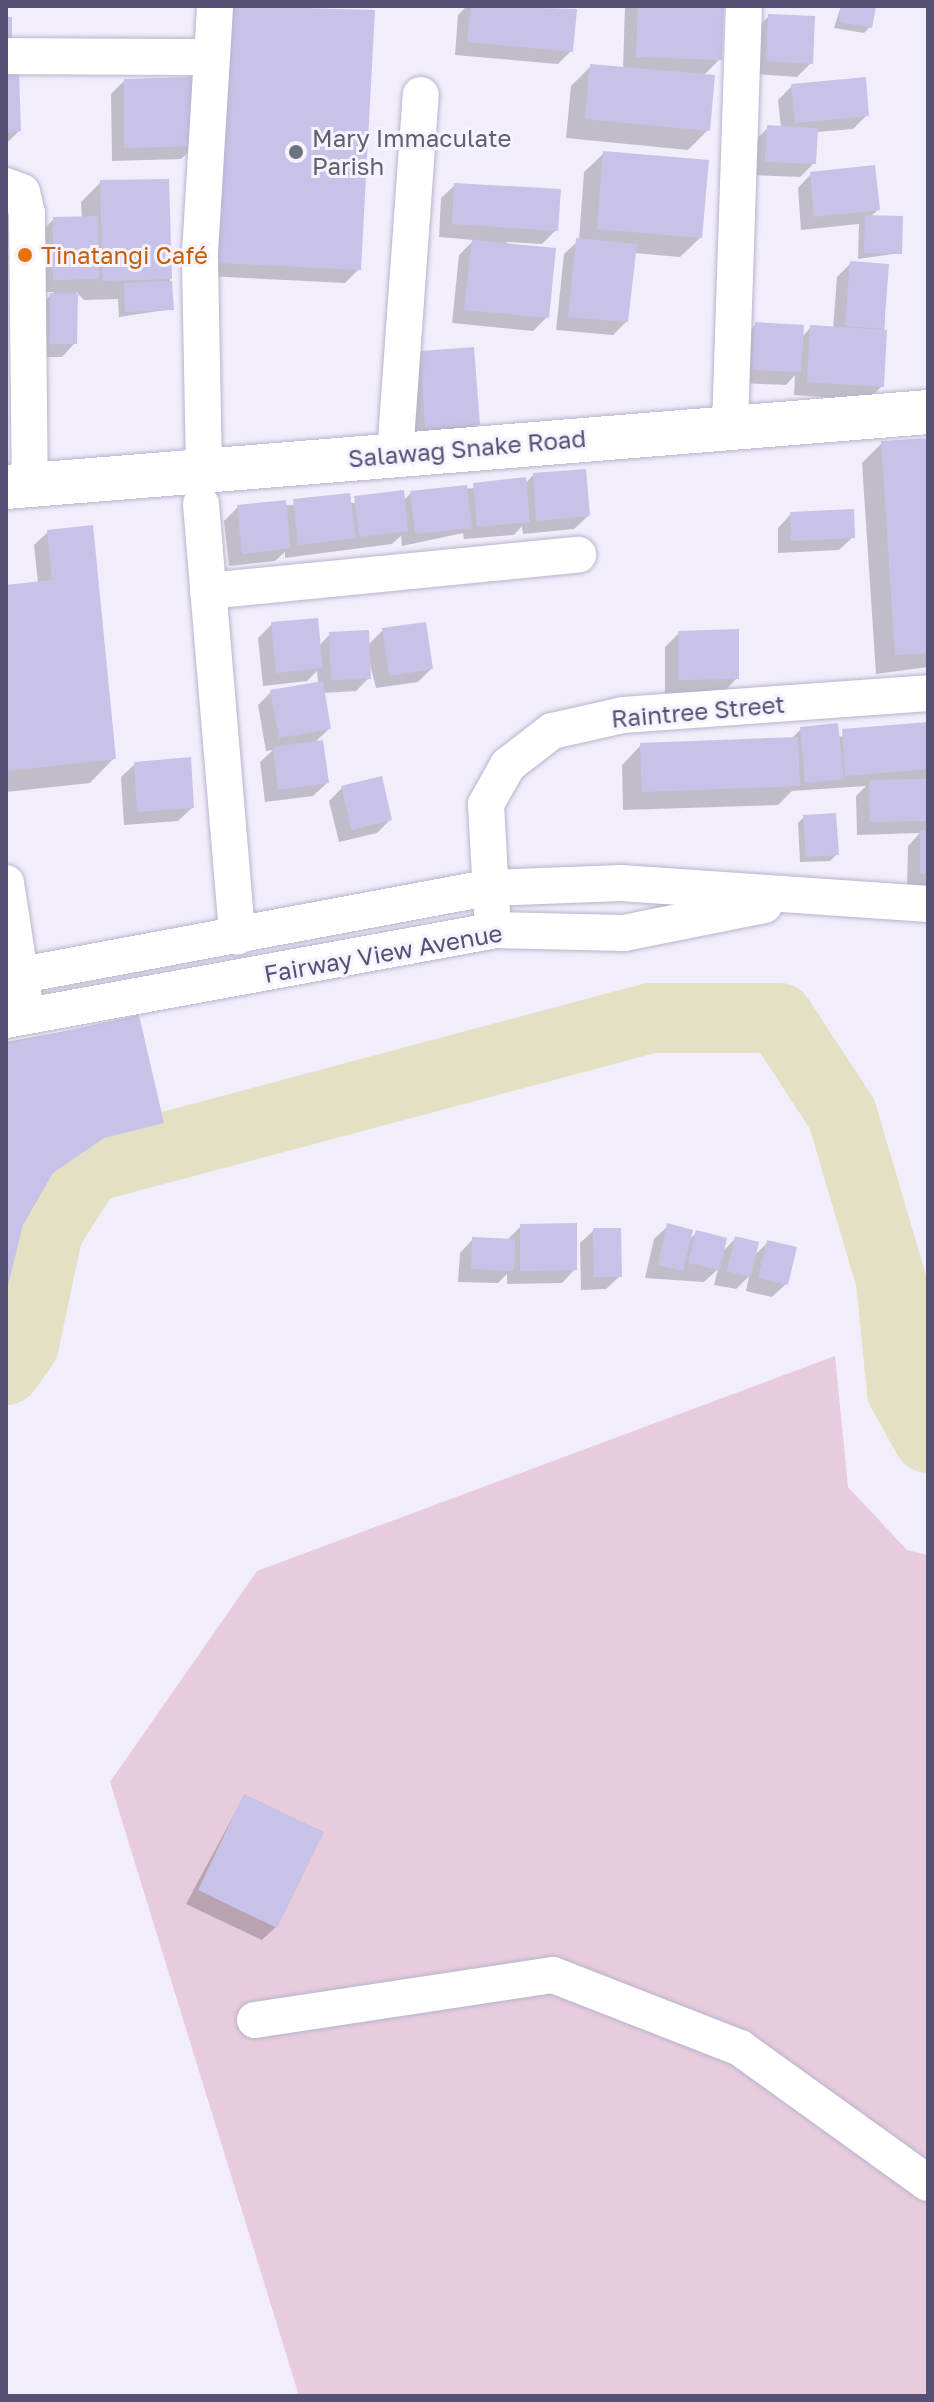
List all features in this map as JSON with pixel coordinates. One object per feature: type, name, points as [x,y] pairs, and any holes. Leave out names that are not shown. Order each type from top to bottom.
[{"type":"main road","name":"Salawag Snake Road","points":[[18,486],[202,487],[395,454],[928,412]]},
{"type":"street","points":[[215,6],[200,253],[202,487],[237,937]]},
{"type":"street","points":[[730,426],[744,6]]},
{"type":"street","points":[[6,56],[210,57]]},
{"type":"street","points":[[395,454],[421,95]]},
{"type":"street","points":[[6,186],[22,192],[27,213],[18,486]]},
{"type":"street","points":[[208,591],[578,555]]},
{"type":"street","name":"Raintree Street","points":[[494,930],[486,804],[508,765],[552,731],[623,715],[928,693]]},
{"type":"street","points":[[6,883],[16,1018]]},
{"type":"street","name":"Fairway View Avenue","points":[[13,977],[489,888],[621,883],[928,904]]},
{"type":"street","name":"Fairway View Avenue","points":[[16,1018],[494,930],[624,933],[808,896]]},
{"type":"street","points":[[255,2020],[553,1975],[740,2048],[928,2183]]},
{"type":"shaded area","points":[[835,1356],[848,1487],[907,1550],[928,1555],[928,2396],[299,2396],[110,1782],[257,1571]]},
{"type":"building","points":[[232,6],[375,10],[361,270],[218,263]]},
{"type":"building","points":[[471,6],[577,9],[573,52],[467,42]]},
{"type":"building","points":[[638,6],[724,6],[722,60],[636,57]]},
{"type":"building","points":[[841,6],[876,7],[872,28],[839,22]]},
{"type":"building","points":[[768,14],[815,16],[813,64],[766,61]]},
{"type":"building","points":[[6,17],[12,17],[12,38],[6,38]]},
{"type":"building","points":[[590,64],[715,75],[710,131],[585,119]]},
{"type":"building","points":[[6,73],[19,73],[21,131],[6,133]]},
{"type":"building","points":[[196,77],[197,146],[124,148],[124,79]]},
{"type":"building","points":[[866,77],[869,116],[795,123],[791,84]]},
{"type":"building","points":[[767,125],[818,128],[816,164],[765,162]]},
{"type":"building","points":[[603,151],[709,160],[702,238],[597,229]]},
{"type":"building","points":[[875,165],[880,210],[814,217],[810,172]]},
{"type":"building","points":[[169,179],[172,279],[103,281],[100,180]]},
{"type":"building","points":[[454,183],[561,189],[558,231],[452,224]]},
{"type":"building","points":[[865,215],[903,216],[902,254],[864,253]]},
{"type":"building","points":[[98,216],[99,279],[53,280],[53,217]]},
{"type":"building","points":[[576,238],[637,244],[628,322],[568,317]]},
{"type":"building","points":[[472,240],[556,248],[549,318],[464,310]]},
{"type":"building","points":[[850,261],[889,264],[884,329],[845,326]]},
{"type":"building","points":[[172,281],[174,310],[125,312],[124,283]]},
{"type":"building","points":[[50,293],[78,294],[77,344],[49,344]]},
{"type":"building","points":[[755,322],[804,325],[801,372],[752,370]]},
{"type":"building","points":[[810,325],[887,330],[884,387],[807,382]]},
{"type":"building","points":[[474,347],[480,425],[425,428],[420,351]]},
{"type":"building","points":[[928,438],[928,653],[895,655],[881,441]]},
{"type":"building","points":[[586,469],[590,516],[536,521],[533,473]]},
{"type":"building","points":[[526,477],[530,522],[477,527],[473,483]]},
{"type":"building","points":[[467,485],[472,528],[415,534],[410,491]]},
{"type":"building","points":[[404,490],[408,531],[359,537],[354,496]]},
{"type":"building","points":[[350,493],[356,538],[298,545],[293,499]]},
{"type":"building","points":[[286,500],[291,548],[242,554],[237,505]]},
{"type":"building","points":[[854,509],[855,538],[791,541],[790,512]]},
{"type":"building","points":[[93,525],[116,759],[6,771],[6,585],[52,580],[47,530]]},
{"type":"building","points":[[318,618],[323,668],[276,673],[271,622]]},
{"type":"building","points":[[426,622],[433,669],[389,676],[382,628]]},
{"type":"building","points":[[739,629],[739,679],[678,680],[678,631]]},
{"type":"building","points":[[369,630],[371,679],[331,680],[329,632]]},
{"type":"building","points":[[323,681],[331,729],[279,738],[270,690]]},
{"type":"building","points":[[928,722],[928,769],[845,776],[842,729]]},
{"type":"building","points":[[838,723],[844,779],[805,783],[800,727]]},
{"type":"building","points":[[798,737],[800,786],[642,792],[640,743]]},
{"type":"building","points":[[323,740],[329,783],[278,790],[273,747]]},
{"type":"building","points":[[191,757],[194,808],[137,812],[134,762]]},
{"type":"building","points":[[382,776],[392,820],[352,830],[341,786]]},
{"type":"building","points":[[928,779],[928,821],[870,822],[869,780]]},
{"type":"building","points":[[836,813],[839,855],[806,857],[803,815]]},
{"type":"building","points":[[920,830],[928,830],[928,874],[920,874]]},
{"type":"building","points":[[139,1015],[164,1123],[104,1138],[53,1173],[23,1225],[6,1294],[6,1044]]},
{"type":"building","points":[[577,1223],[577,1270],[520,1271],[520,1224]]},
{"type":"building","points":[[667,1223],[693,1230],[683,1271],[658,1265]]},
{"type":"building","points":[[593,1228],[621,1228],[622,1277],[594,1277]]},
{"type":"building","points":[[696,1230],[727,1238],[720,1270],[688,1263]]},
{"type":"building","points":[[735,1236],[759,1242],[751,1277],[727,1271]]},
{"type":"building","points":[[472,1237],[515,1239],[514,1271],[471,1269]]},
{"type":"building","points":[[767,1240],[797,1247],[788,1285],[758,1278]]},
{"type":"building","points":[[244,1794],[324,1832],[277,1928],[198,1890]]},
{"type":"waterway","points":[[6,1370],[24,1344],[48,1231],[88,1168],[651,1018],[779,1018],[842,1114],[891,1281],[902,1391],[928,1438]]},
{"type":"place","name":"Mary Immaculate Parish","points":[[296,152]]},
{"type":"place","name":"Tinatangi Café","points":[[25,255]]}]
